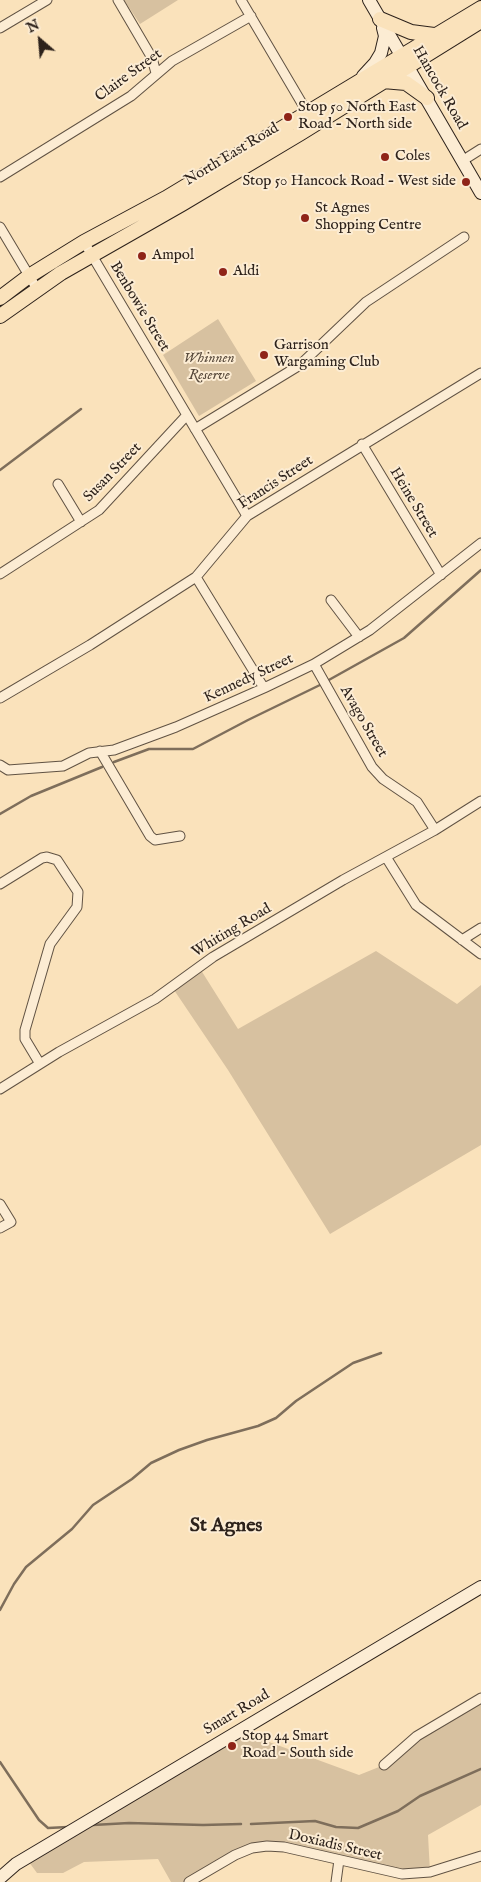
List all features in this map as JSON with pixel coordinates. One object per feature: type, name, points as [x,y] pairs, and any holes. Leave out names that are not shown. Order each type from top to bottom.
[{"type":"main road","name":"Hancock Road","points":[[369,0],[481,193]]},
{"type":"main road","name":"North East Road","points":[[0,316],[37,289],[92,255],[343,107],[383,80],[434,36],[481,8]]},
{"type":"main road","points":[[380,19],[412,32],[434,36]]},
{"type":"main road","points":[[357,82],[375,63],[383,49],[385,36],[380,19]]},
{"type":"main road","name":"North East Road","points":[[0,298],[29,276],[84,242],[166,198],[357,82],[481,21]]},
{"type":"main road","points":[[383,80],[406,84],[427,98]]},
{"type":"main road","points":[[206,174],[238,164],[244,167]]},
{"type":"main road","name":"Smart Road","points":[[0,1878],[5,1869],[481,1587]]},
{"type":"street","points":[[0,28],[47,0]]},
{"type":"street","points":[[118,0],[152,58],[156,73]]},
{"type":"street","points":[[241,0],[307,112]]},
{"type":"street","name":"Claire Street","points":[[0,177],[132,96],[156,73],[172,62],[251,16]]},
{"type":"street","points":[[462,161],[481,149]]},
{"type":"street","points":[[0,227],[37,289]]},
{"type":"street","points":[[195,429],[300,365],[366,302],[464,237]]},
{"type":"street","name":"Benbowie Street","points":[[84,242],[247,516]]},
{"type":"street","name":"Francis Street","points":[[0,698],[90,645],[196,577],[247,516],[481,373]]},
{"type":"street","name":"Susan Street","points":[[0,574],[99,510],[187,414]]},
{"type":"street","name":"Heine Street","points":[[362,444],[441,575]]},
{"type":"street","points":[[58,484],[81,522]]},
{"type":"street","name":"Kennedy Street","points":[[0,766],[8,770],[63,766],[89,753],[114,750],[176,727],[264,688],[314,664],[370,630],[481,543]]},
{"type":"street","points":[[196,577],[264,688]]},
{"type":"street","points":[[331,600],[359,637]]},
{"type":"street","name":"Avago Street","points":[[314,664],[372,767],[383,779],[417,802],[435,830]]},
{"type":"street","points":[[100,751],[150,836],[156,840],[180,836]]},
{"type":"street","name":"Whiting Road","points":[[0,1089],[40,1064],[155,999],[213,957],[343,880],[435,830],[481,800]]},
{"type":"street","points":[[0,884],[42,858],[47,857],[57,860],[78,892],[77,907],[50,944],[24,1030],[25,1039],[40,1064]]},
{"type":"street","points":[[386,857],[416,905],[481,954]]},
{"type":"street","points":[[462,940],[481,928]]},
{"type":"street","points":[[0,1204],[10,1222],[0,1228]]},
{"type":"street","points":[[384,1765],[417,1736],[481,1698]]},
{"type":"street","name":"Doxiadis Street","points":[[189,1882],[235,1854],[260,1847],[284,1847],[384,1872],[410,1874],[430,1872],[481,1856]]},
{"type":"street","points":[[336,1882],[339,1860]]},
{"type":"green space","points":[[124,0],[178,0],[140,24]]},
{"type":"green space","name":"Whinnen Reserve","points":[[218,319],[256,381],[199,416],[163,355]]},
{"type":"green space","points":[[376,951],[457,1004],[481,985],[481,1145],[330,1234],[228,1070],[172,987],[199,967],[238,1029]]},
{"type":"green space","points":[[481,1698],[481,1805],[428,1835],[430,1872],[405,1874],[284,1847],[246,1850],[189,1882],[171,1882],[158,1859],[84,1862],[63,1873],[37,1873],[26,1858],[239,1731],[359,1775],[384,1765],[417,1736]]},
{"type":"waterway","points":[[0,470],[81,409]]},
{"type":"waterway","points":[[327,681],[404,638],[481,570]]},
{"type":"waterway","points":[[114,762],[149,749],[193,749],[322,684]]},
{"type":"waterway","points":[[0,814],[31,796],[102,767]]},
{"type":"waterway","points":[[0,1610],[26,1567],[72,1529],[93,1505],[132,1479],[151,1463],[179,1450],[258,1426],[276,1418],[296,1401],[353,1363],[381,1353]]},
{"type":"waterway","points":[[0,1762],[39,1820],[48,1828],[68,1827]]},
{"type":"waterway","points":[[251,1824],[315,1821],[336,1827],[358,1828],[398,1811],[420,1796],[481,1769]]},
{"type":"waterway","points":[[93,1825],[129,1823],[241,1824]]},
{"type":"place","name":"Stop 50 North East Road - North side","points":[[288,117]]},
{"type":"place","name":"Coles","points":[[385,157]]},
{"type":"place","name":"Stop 50 Hancock Road - West side","points":[[466,182]]},
{"type":"place","name":"St Agnes Shopping Centre","points":[[305,218]]},
{"type":"place","name":"Ampol","points":[[142,256]]},
{"type":"place","name":"Aldi","points":[[223,272]]},
{"type":"place","name":"Garrison Wargaming Club","points":[[264,355]]},
{"type":"place","name":"Stop 44 Smart Road - South side","points":[[232,1746]]},
{"type":"district","name":"St Agnes","points":[[226,1527]]}]
